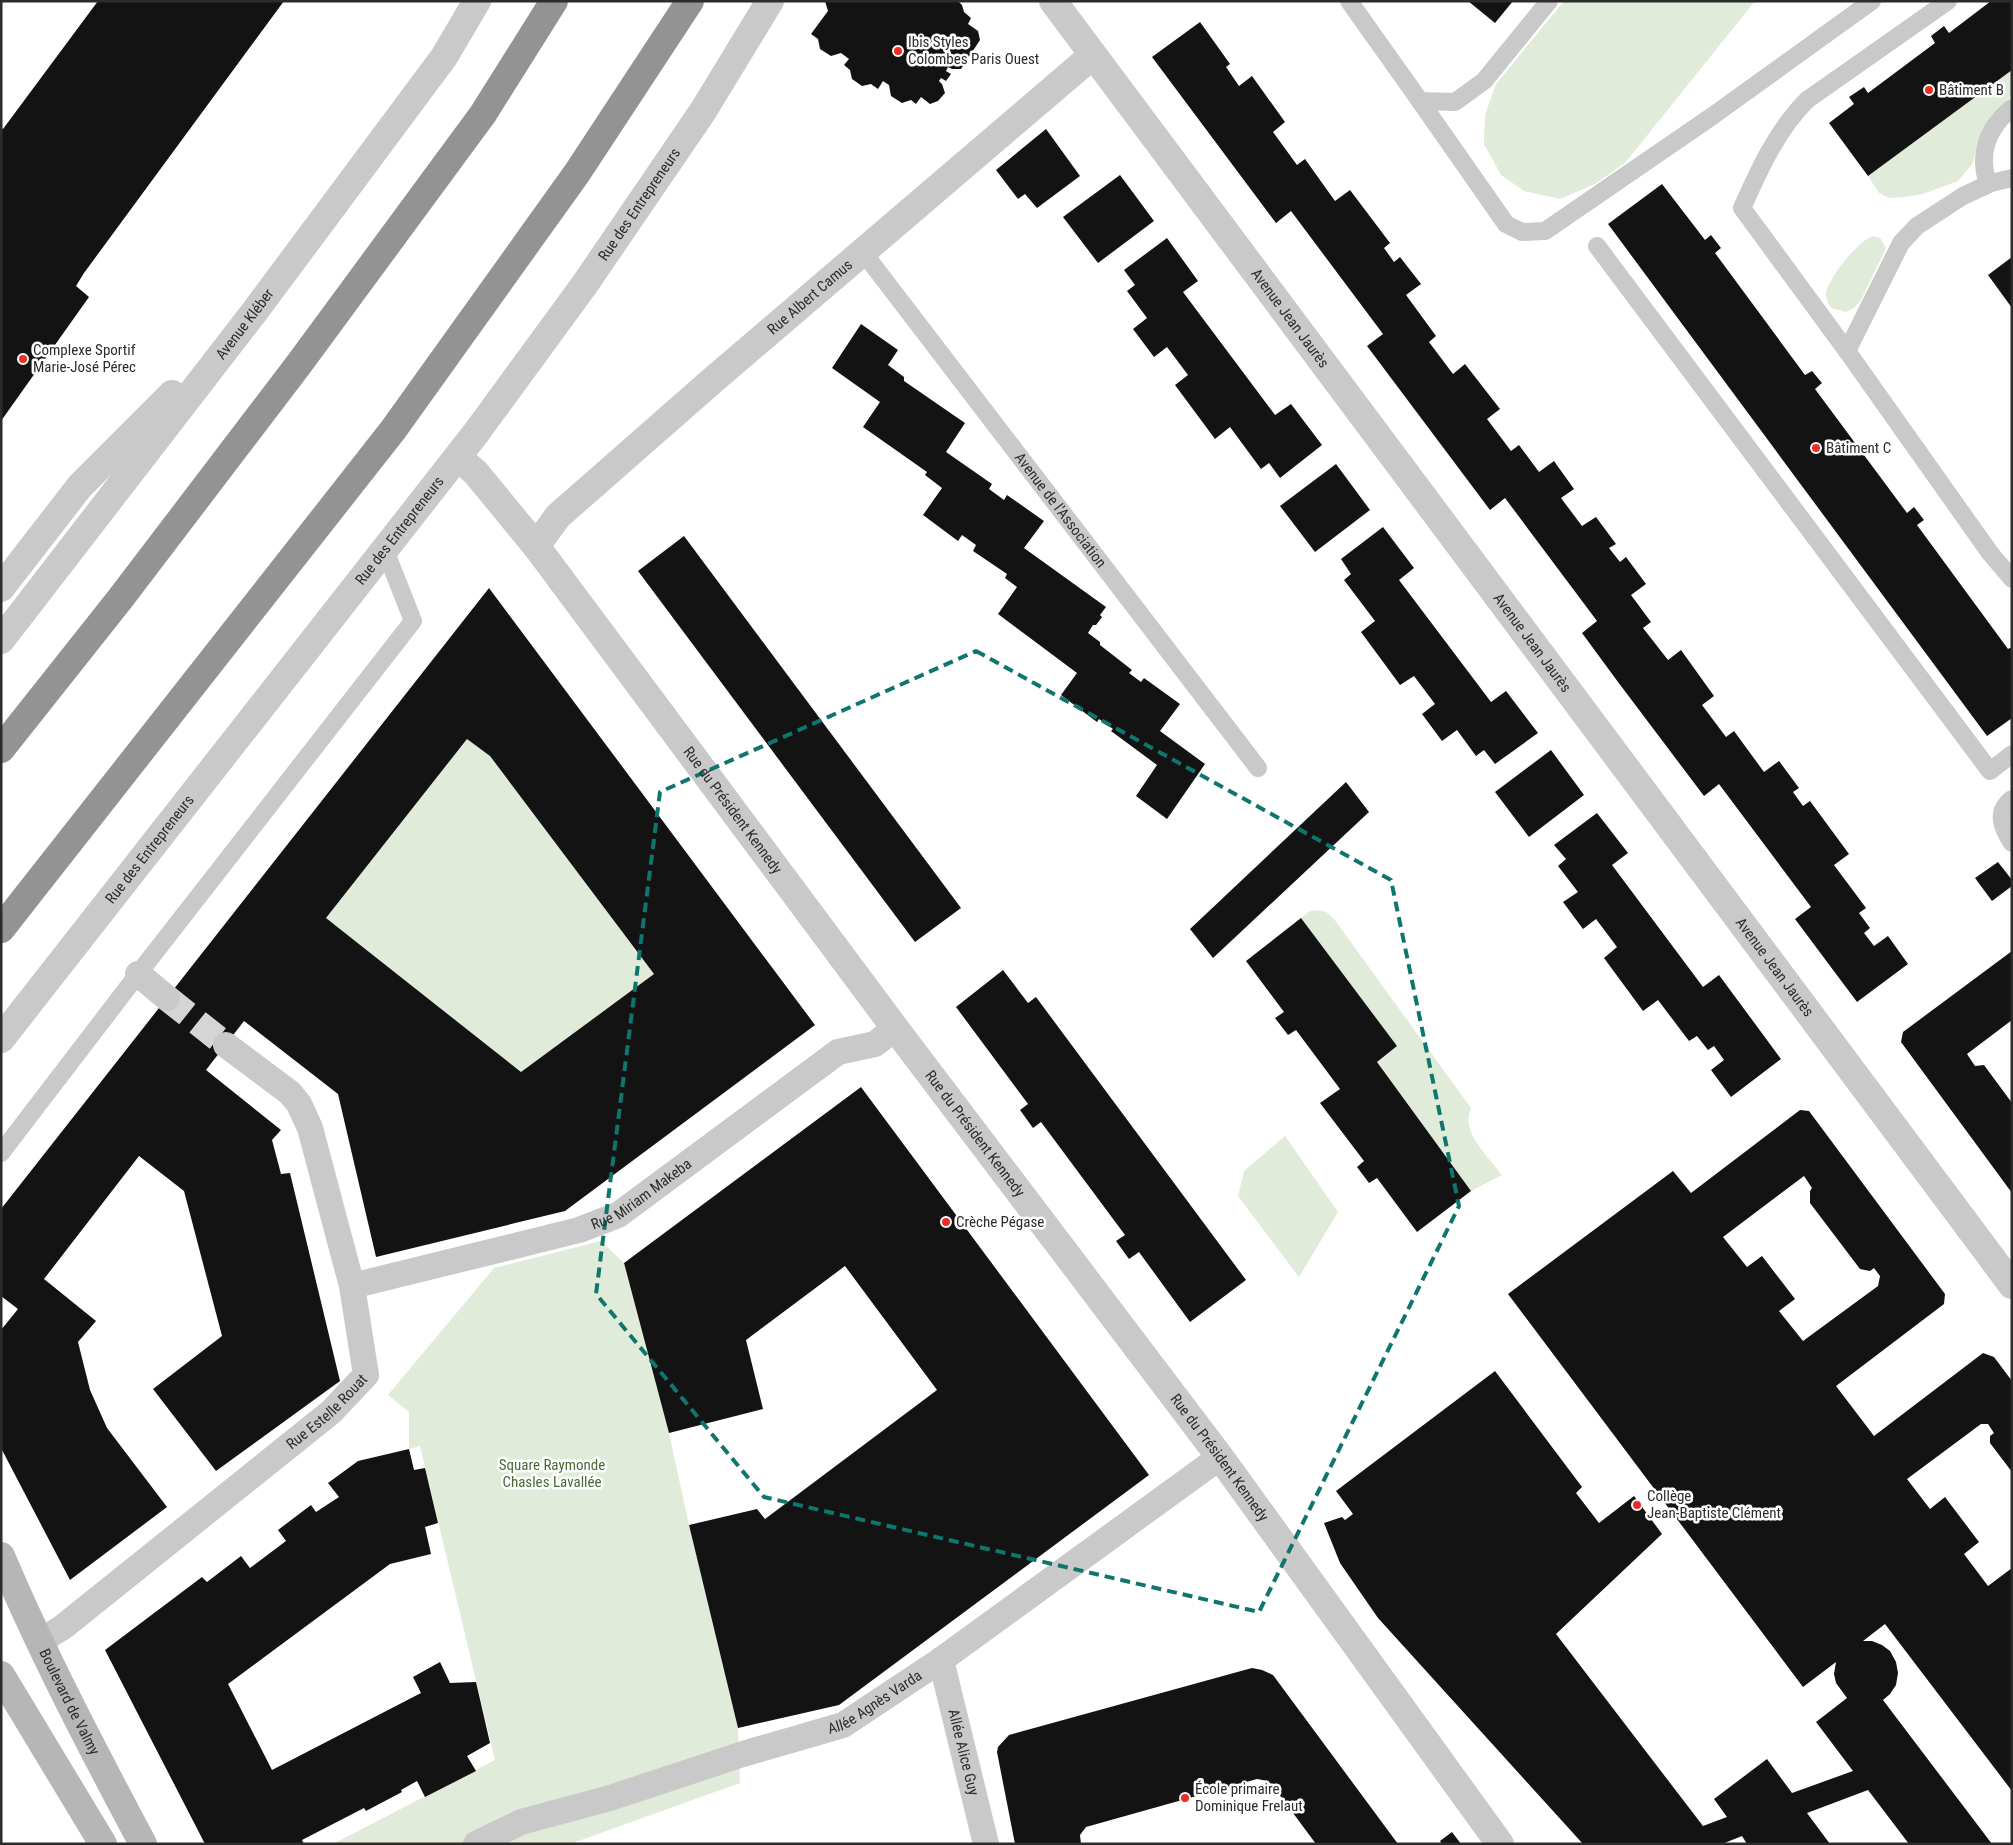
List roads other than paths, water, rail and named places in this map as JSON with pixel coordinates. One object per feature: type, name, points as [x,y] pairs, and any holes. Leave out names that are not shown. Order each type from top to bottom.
[{"type":"highway","points":[[1,748],[120,599],[299,364],[483,114],[554,1]]},
{"type":"highway","points":[[1,929],[393,430],[577,173],[690,1]]},
{"type":"main road","name":"Boulevard de Valmy","points":[[1,1556],[39,1642],[143,1844]]},
{"type":"main road","points":[[4,1688],[103,1844]]},
{"type":"street","name":"Avenue Kléber","points":[[1,640],[254,312],[444,56],[477,1]]},
{"type":"street","name":"Rue des Entrepreneurs","points":[[1,1039],[458,457],[586,284],[703,111],[770,1]]},
{"type":"street","name":"Avenue Jean Jaurès","points":[[1062,4],[1093,55],[2012,1285]]},
{"type":"street","name":"Rue Albert Camus","points":[[536,546],[558,516],[713,380],[1093,55]]},
{"type":"street","points":[[1,588],[80,486],[254,312]]},
{"type":"street","name":"Rue du Président Kennedy","points":[[458,457],[476,473],[536,546],[895,1028],[1220,1458],[1500,1844]]},
{"type":"street","points":[[138,974],[166,998]]},
{"type":"street","name":"Rue Miriam Makeba","points":[[352,1286],[579,1230],[618,1215],[838,1052],[874,1044],[895,1028]]},
{"type":"street","name":"Rue Estelle Rouat","points":[[39,1642],[63,1627],[331,1412],[366,1375],[352,1286],[310,1128],[299,1104],[290,1092],[226,1044]]},
{"type":"street","name":"Allée Agnès Varda","points":[[476,1844],[521,1822],[610,1798],[743,1754],[843,1725],[941,1660],[1220,1458]]},
{"type":"street","name":"Allée Alice Guy","points":[[941,1660],[986,1844]]},
{"type":"lane","points":[[1349,1],[1506,224],[1522,232],[1544,231],[1711,117],[1872,1]]},
{"type":"lane","points":[[1420,101],[1454,102],[1484,81],[1549,1]]},
{"type":"lane","points":[[1948,1],[1807,100],[1796,111],[1762,164],[1742,208],[1847,351],[1990,553],[2012,579]]},
{"type":"lane","points":[[1988,184],[1983,162],[1987,140],[2000,119],[2012,108]]},
{"type":"lane","points":[[1847,351],[1901,243],[1918,226],[1963,196],[1988,184],[2012,178]]},
{"type":"lane","points":[[1596,246],[1990,771],[2012,754]]},
{"type":"lane","name":"Avenue de l'Association","points":[[863,252],[1258,768]]},
{"type":"lane","points":[[1,1152],[413,621],[385,550]]},
{"type":"lane","points":[[2012,799],[2003,810],[2001,817],[2004,830],[2012,843]]},
{"type":"tunnel","points":[[167,998],[226,1045]]},
{"type":"place","name":"Ibis Styles Colombes Paris Ouest","points":[[898,51]]},
{"type":"place","name":"Bâtiment B","points":[[1929,90]]},
{"type":"place","name":"Complexe Sportif Marie-José Pérec","points":[[23,359]]},
{"type":"place","name":"Bâtiment C","points":[[1816,448]]},
{"type":"place","name":"Crèche Pégase","points":[[946,1222]]},
{"type":"place","name":"Collège Jean-Baptiste Clément","points":[[1637,1505]]},
{"type":"place","name":"École primaire Dominique Frelaut","points":[[1185,1798]]},
{"type":"park label","name":"Square Raymonde Chasles Lavallée","points":[[552,1474]]}]
